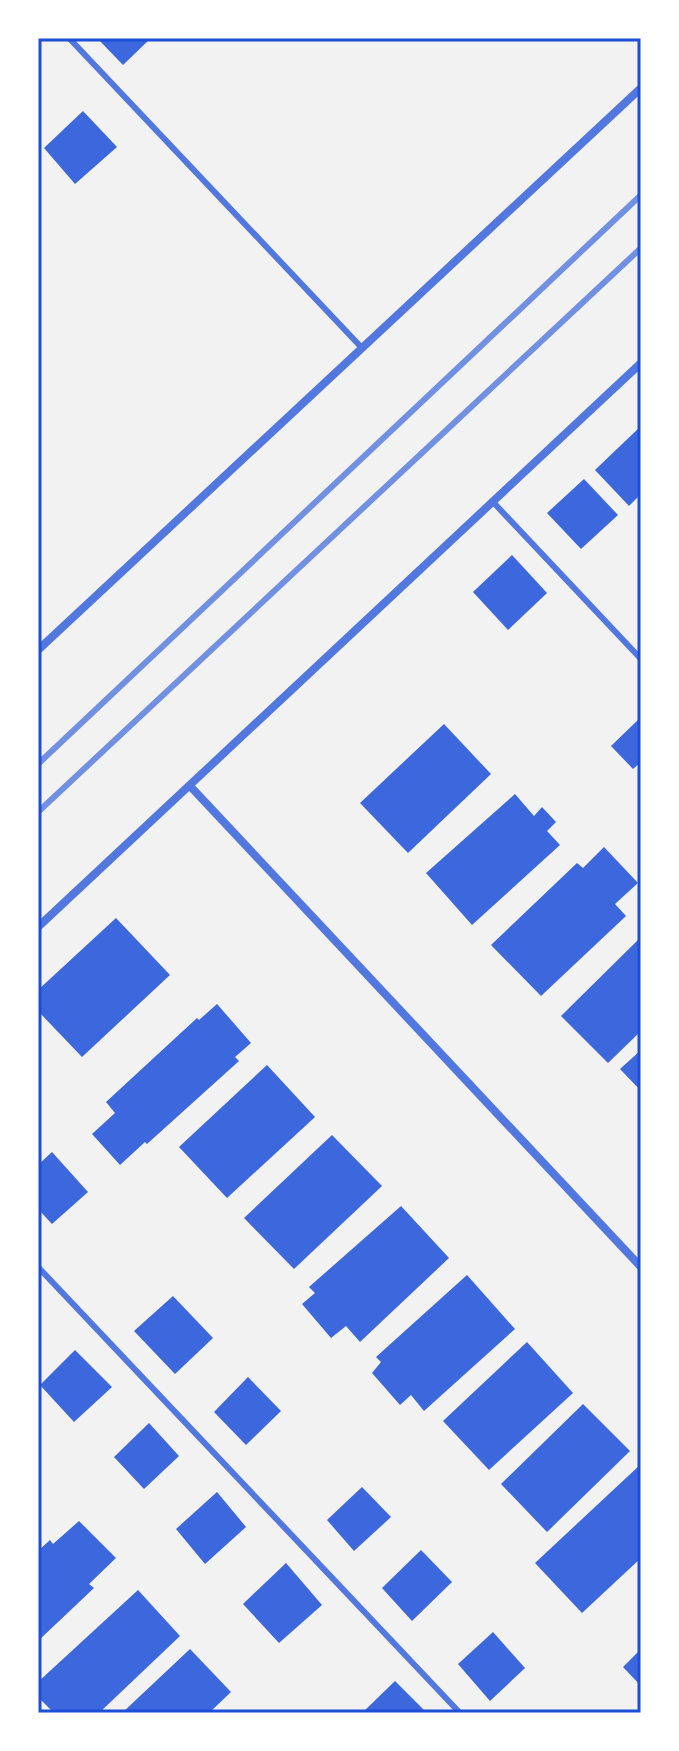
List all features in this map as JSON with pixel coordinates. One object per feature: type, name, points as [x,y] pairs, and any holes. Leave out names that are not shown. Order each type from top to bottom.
[{"type":"street","points":[[39,647],[641,88]]},
{"type":"street","points":[[38,927],[641,363]]},
{"type":"street","points":[[190,786],[641,1267]]},
{"type":"lane","points":[[69,38],[362,348]]},
{"type":"lane","points":[[493,502],[641,659]]},
{"type":"lane","points":[[38,1267],[460,1713]]},
{"type":"building","points":[[97,38],[151,38],[123,65]]},
{"type":"building","points":[[83,111],[117,147],[75,184],[44,148]]},
{"type":"building","points":[[641,426],[641,494],[629,506],[595,470]]},
{"type":"building","points":[[584,479],[618,515],[581,549],[547,513]]},
{"type":"building","points":[[512,555],[547,593],[508,630],[473,592]]},
{"type":"building","points":[[641,717],[641,762],[633,769],[611,746]]},
{"type":"building","points":[[444,724],[491,774],[408,853],[360,803]]},
{"type":"building","points":[[515,794],[534,816],[542,807],[556,822],[547,831],[560,845],[472,925],[426,873]]},
{"type":"building","points":[[604,847],[638,883],[615,904],[626,916],[541,996],[491,945],[577,863],[583,868]]},
{"type":"building","points":[[116,918],[170,975],[82,1057],[38,1011],[38,990]]},
{"type":"building","points":[[641,937],[641,1031],[608,1063],[561,1016]]},
{"type":"building","points":[[217,1004],[251,1043],[235,1057],[239,1061],[120,1165],[92,1134],[115,1113],[106,1102],[197,1018],[199,1020]]},
{"type":"building","points":[[641,1050],[641,1091],[620,1069]]},
{"type":"building","points":[[267,1065],[315,1117],[227,1198],[179,1147]]},
{"type":"building","points":[[332,1135],[382,1186],[294,1269],[244,1218]]},
{"type":"building","points":[[52,1152],[88,1192],[52,1224],[38,1209],[38,1165]]},
{"type":"building","points":[[401,1206],[449,1258],[360,1342],[346,1326],[331,1338],[302,1304],[315,1293],[309,1287]]},
{"type":"building","points":[[467,1275],[515,1329],[424,1411],[411,1395],[400,1405],[372,1373],[381,1362],[376,1357]]},
{"type":"building","points":[[173,1296],[213,1338],[175,1374],[134,1331]]},
{"type":"building","points":[[527,1342],[573,1393],[489,1470],[443,1421]]},
{"type":"building","points":[[75,1350],[112,1387],[74,1422],[40,1385]]},
{"type":"building","points":[[248,1377],[281,1411],[246,1445],[214,1412]]},
{"type":"building","points":[[583,1404],[630,1451],[547,1532],[501,1484]]},
{"type":"building","points":[[149,1423],[179,1456],[144,1489],[114,1457]]},
{"type":"building","points":[[641,1464],[641,1558],[582,1613],[535,1563]]},
{"type":"building","points":[[362,1487],[391,1517],[354,1551],[327,1520]]},
{"type":"building","points":[[217,1492],[246,1527],[205,1564],[176,1529]]},
{"type":"building","points":[[79,1521],[116,1558],[89,1584],[94,1588],[38,1641],[38,1551],[50,1540],[53,1544]]},
{"type":"building","points":[[421,1550],[452,1582],[412,1621],[382,1588]]},
{"type":"building","points":[[286,1563],[322,1605],[279,1643],[243,1604]]},
{"type":"building","points":[[138,1590],[180,1636],[99,1713],[54,1713],[38,1697],[38,1682]]},
{"type":"building","points":[[493,1632],[525,1668],[490,1701],[458,1664]]},
{"type":"building","points":[[190,1649],[231,1692],[209,1713],[122,1713]]},
{"type":"building","points":[[641,1649],[641,1686],[623,1667]]},
{"type":"building","points":[[395,1681],[427,1713],[362,1713]]},
{"type":"railway","points":[[38,764],[641,195]]},
{"type":"railway","points":[[38,812],[641,248]]}]
